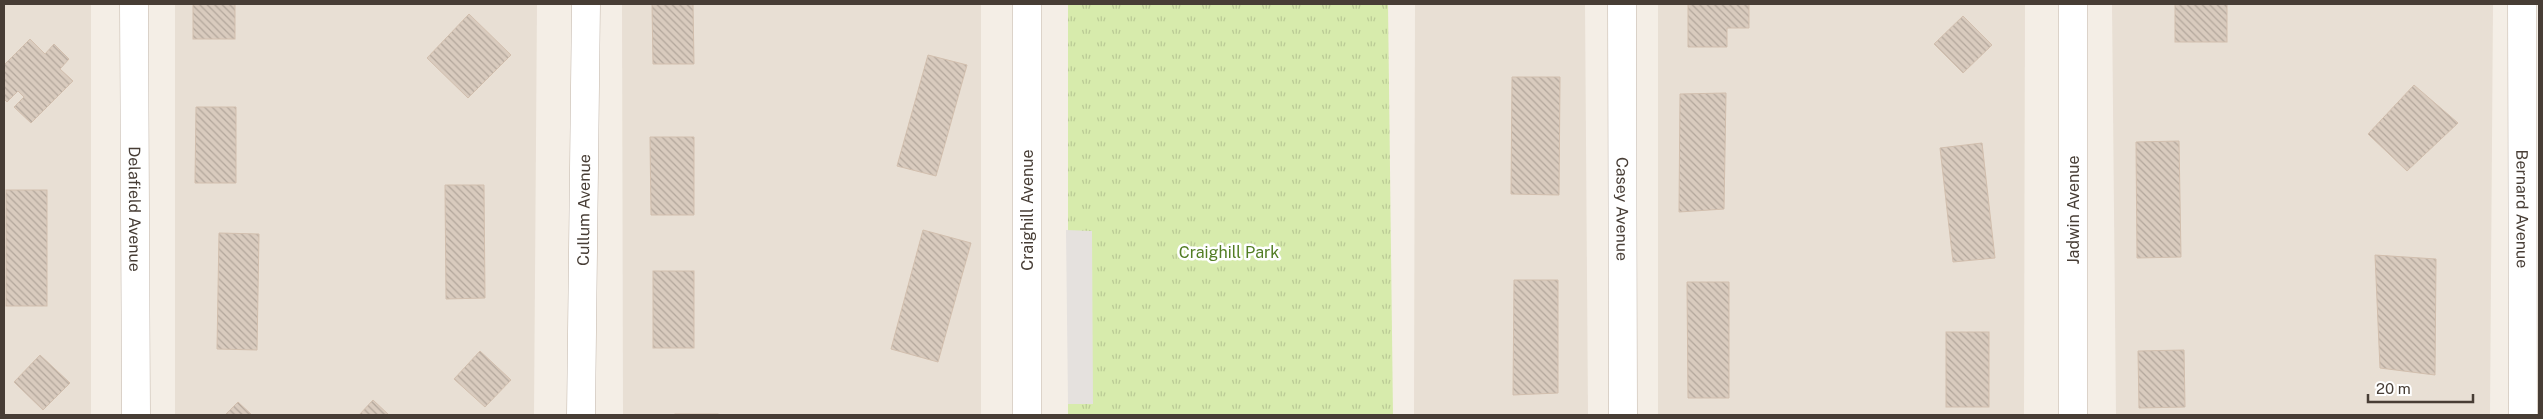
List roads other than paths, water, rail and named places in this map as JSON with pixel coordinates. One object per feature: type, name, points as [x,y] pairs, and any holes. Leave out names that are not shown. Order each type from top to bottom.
[{"type":"street","name":"Delafield Avenue","points":[[134,4],[136,415]]},
{"type":"street","name":"Cullum Avenue","points":[[581,415],[586,4]]},
{"type":"street","name":"Craighill Avenue","points":[[1027,415],[1028,4]]},
{"type":"street","name":"Casey Avenue","points":[[1622,4],[1623,415]]},
{"type":"street","name":"Jadwin Avenue","points":[[2073,4],[2073,415]]},
{"type":"street","name":"Bernard Avenue","points":[[2522,4],[2523,415]]},
{"type":"park label","name":"Craighill Park","points":[[1229,252]]}]
